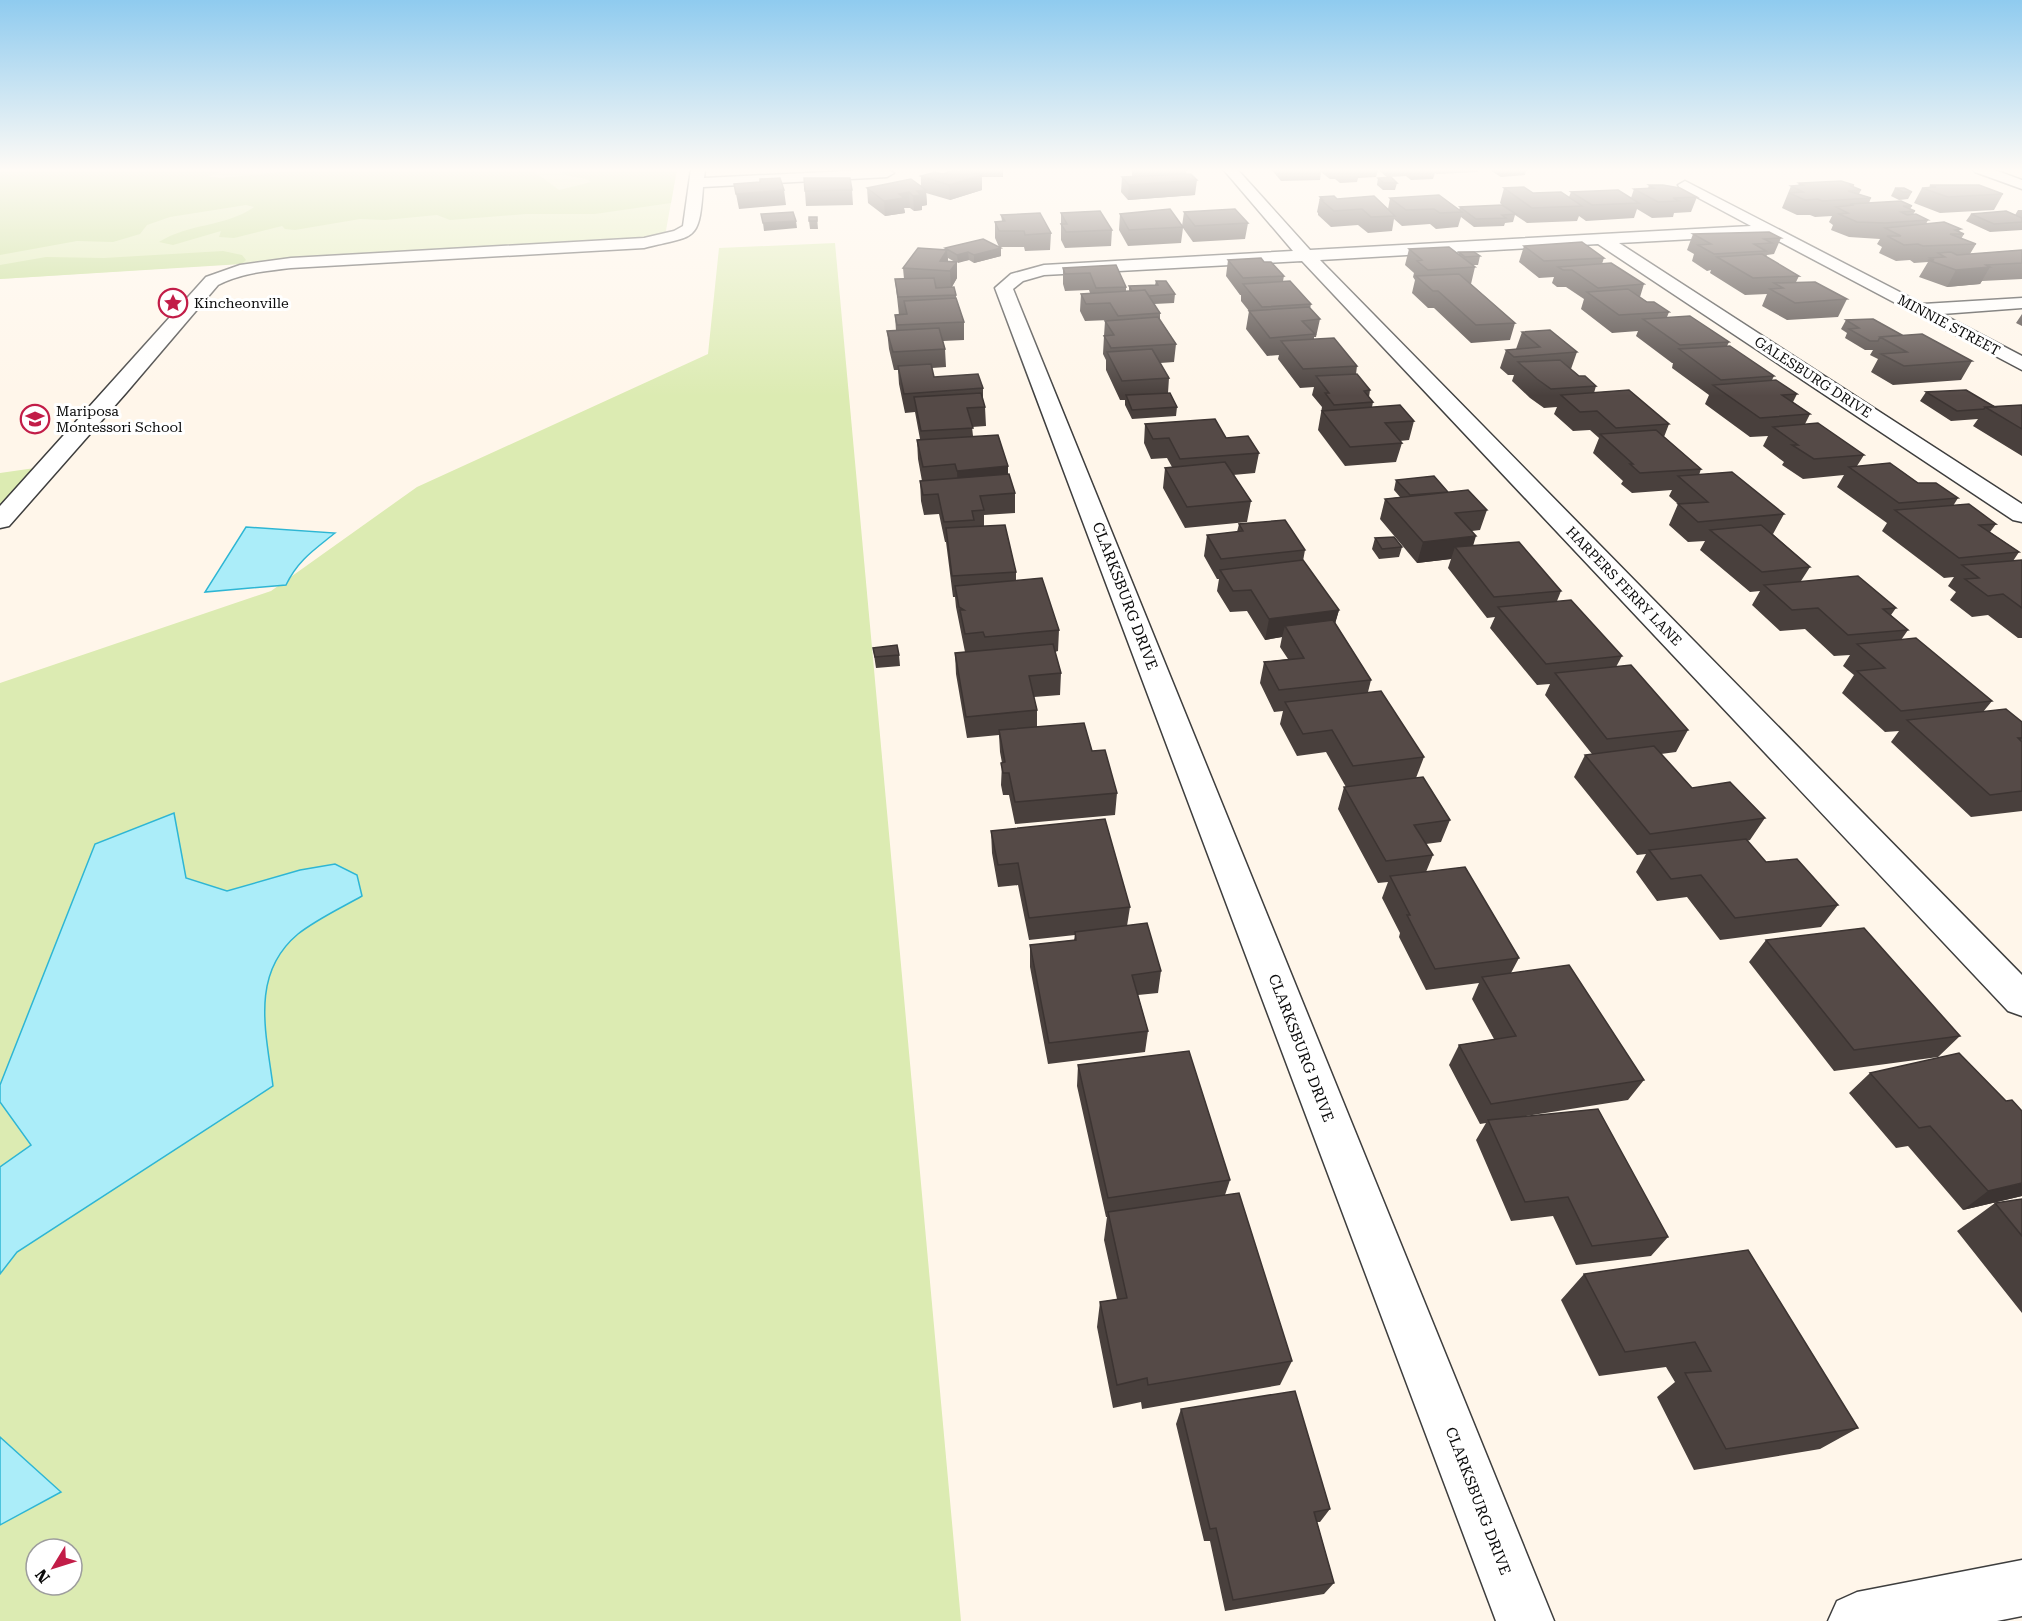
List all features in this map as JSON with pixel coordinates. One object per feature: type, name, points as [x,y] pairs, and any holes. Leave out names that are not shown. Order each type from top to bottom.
[{"type":"street","points":[[0,521],[119,389],[212,280],[222,275],[250,268],[291,263],[616,245]]},
{"type":"street","name":"HARPERS FERRY LANE","points":[[1298,245],[2022,1000]]},
{"type":"street","name":"CLARKSBURG DRIVE","points":[[1517,245],[1044,270],[1009,282],[1004,288],[1525,1621]]},
{"type":"street","name":"GALESBURG DRIVE","points":[[1610,245],[2022,515]]},
{"type":"street","name":"MINNIE STREET","points":[[1796,245],[2022,364]]},
{"type":"street","points":[[1921,310],[2022,303]]},
{"type":"street","points":[[1857,1621],[2022,1588]]},
{"type":"green space","points":[[0,245],[531,245],[0,279]]},
{"type":"green space","points":[[0,245],[57,245],[0,255]]},
{"type":"green space","points":[[835,245],[961,1621],[0,1621],[0,683],[271,591],[417,487],[708,354],[719,248]]},
{"type":"green space","points":[[223,251],[242,255],[246,260],[242,264],[0,279],[0,265],[46,257],[104,258]]},
{"type":"green space","points":[[49,466],[0,521],[0,473]]},
{"type":"water","points":[[246,527],[335,533],[301,562],[286,585],[205,592]]},
{"type":"water","points":[[174,813],[186,878],[227,891],[300,870],[335,864],[357,875],[362,896],[298,934],[283,950],[273,967],[267,985],[265,1025],[273,1086],[17,1252],[0,1274],[0,1167],[31,1145],[0,1102],[0,1085],[95,844]]},
{"type":"water","points":[[0,1437],[61,1492],[0,1525]]},
{"type":"building","points":[[959,245],[994,245],[1001,248],[974,255],[968,252],[957,255],[945,248]]},
{"type":"building","points":[[1586,245],[1604,258],[1544,261],[1524,246]]},
{"type":"building","points":[[1698,245],[1755,245],[1766,251],[1714,254]]},
{"type":"building","points":[[1920,245],[1959,245],[1923,246]]},
{"type":"building","points":[[1449,247],[1475,267],[1428,270],[1417,261],[1422,260],[1409,249]]},
{"type":"building","points":[[918,248],[947,250],[940,261],[957,262],[950,271],[903,268]]},
{"type":"building","points":[[2022,250],[2022,263],[1986,265],[1990,267],[1956,270],[1928,260],[1945,257],[1938,253],[1951,252],[1957,255]]},
{"type":"building","points":[[1459,252],[1474,252],[1480,256],[1465,257]]},
{"type":"building","points":[[1762,254],[1799,276],[1753,278],[1717,257]]},
{"type":"building","points":[[1261,258],[1264,262],[1271,262],[1284,276],[1243,278],[1228,260]]},
{"type":"building","points":[[1611,263],[1644,284],[1598,288],[1572,270],[1563,270],[1558,267]]},
{"type":"building","points":[[1116,265],[1126,287],[1096,288],[1090,273],[1065,274],[1063,268]]},
{"type":"building","points":[[1459,274],[1515,323],[1476,325],[1438,291],[1433,291],[1416,276]]},
{"type":"building","points":[[934,278],[936,288],[954,287],[956,295],[898,297],[895,279]]},
{"type":"building","points":[[1156,281],[1166,281],[1175,294],[1149,296],[1145,290],[1132,291],[1129,286],[1158,285]]},
{"type":"building","points":[[1290,281],[1311,304],[1262,307],[1243,284]]},
{"type":"building","points":[[1815,282],[1847,299],[1795,303],[1770,289],[1783,288],[1774,283]]},
{"type":"building","points":[[1628,289],[1647,302],[1654,302],[1669,312],[1619,315],[1587,292]]},
{"type":"building","points":[[1145,290],[1160,313],[1118,316],[1110,303],[1086,304],[1081,294]]},
{"type":"building","points":[[956,298],[964,322],[897,325],[895,315],[907,314],[904,301]]},
{"type":"building","points":[[1309,307],[1320,319],[1302,321],[1315,334],[1270,338],[1249,311]]},
{"type":"building","points":[[1690,316],[1729,342],[1680,345],[1643,319]]},
{"type":"building","points":[[1158,317],[1176,344],[1111,348],[1104,336],[1114,335],[1105,321]]},
{"type":"building","points":[[1873,319],[1902,335],[1880,337],[1878,341],[1870,341],[1849,329],[1859,328],[1846,320]]},
{"type":"building","points":[[939,328],[945,349],[893,352],[887,331]]},
{"type":"building","points":[[1550,330],[1577,352],[1514,357],[1506,350],[1540,347],[1522,332]]},
{"type":"building","points":[[1922,334],[1972,361],[1904,366],[1881,354],[1907,352],[1880,337]]},
{"type":"building","points":[[1334,338],[1357,366],[1303,369],[1281,341]]},
{"type":"building","points":[[1730,346],[1774,376],[1721,380],[1679,349]]},
{"type":"building","points":[[1152,349],[1169,378],[1122,381],[1107,352]]},
{"type":"building","points":[[1560,360],[1579,376],[1585,376],[1596,386],[1551,389],[1518,362]]},
{"type":"building","points":[[931,364],[934,377],[978,374],[983,388],[904,394],[898,366]]},
{"type":"building","points":[[1357,374],[1370,390],[1364,391],[1373,402],[1334,405],[1325,393],[1329,393],[1316,376]]},
{"type":"building","points":[[1776,380],[1797,394],[1782,395],[1810,414],[1760,418],[1713,385]]},
{"type":"building","points":[[1629,390],[1669,424],[1616,428],[1597,411],[1580,412],[1561,395]]},
{"type":"building","points":[[1966,390],[1995,407],[1957,411],[1926,392]]},
{"type":"building","points":[[981,393],[985,407],[967,408],[973,428],[921,431],[914,397]]},
{"type":"building","points":[[1170,393],[1177,407],[1132,410],[1126,395]]},
{"type":"building","points":[[1400,405],[1414,421],[1385,423],[1402,443],[1350,447],[1322,411]]},
{"type":"building","points":[[2022,405],[2022,429],[1985,407]]},
{"type":"building","points":[[1215,419],[1226,438],[1248,436],[1259,453],[1180,459],[1169,438],[1153,439],[1145,424]]},
{"type":"building","points":[[1818,423],[1864,455],[1814,459],[1792,445],[1798,445],[1773,427]]},
{"type":"building","points":[[1656,430],[1701,469],[1640,473],[1600,434]]},
{"type":"building","points":[[998,435],[1008,466],[957,471],[955,464],[923,467],[917,440]]},
{"type":"building","points":[[1225,462],[1251,501],[1187,507],[1165,468]]},
{"type":"building","points":[[1890,463],[1918,483],[1936,483],[1958,498],[1899,503],[1849,467]]},
{"type":"building","points":[[1732,472],[1784,514],[1698,522],[1678,504],[1708,502],[1678,476]]},
{"type":"building","points":[[1009,474],[1015,493],[980,496],[984,510],[972,511],[974,520],[944,522],[938,494],[923,495],[920,481]]},
{"type":"building","points":[[1434,476],[1448,492],[1410,495],[1396,480]]},
{"type":"building","points":[[1468,490],[1487,510],[1455,513],[1476,536],[1423,542],[1385,499]]},
{"type":"building","points":[[1969,504],[1996,524],[1979,525],[2019,552],[1959,558],[1895,510]]},
{"type":"building","points":[[1285,520],[1305,550],[1221,559],[1207,535],[1243,531],[1239,524]]},
{"type":"building","points":[[1005,525],[1016,572],[952,576],[946,528]]},
{"type":"building","points":[[1761,525],[1810,567],[1762,572],[1710,530]]},
{"type":"building","points":[[1394,537],[1402,547],[1382,549],[1375,538]]},
{"type":"building","points":[[1519,542],[1561,591],[1494,597],[1455,547]]},
{"type":"building","points":[[1303,560],[1339,610],[1269,619],[1251,590],[1233,591],[1220,570]]},
{"type":"building","points":[[2022,560],[2022,608],[2003,594],[1988,596],[1965,579],[1979,578],[1962,565]]},
{"type":"building","points":[[1858,576],[1896,608],[1883,609],[1908,630],[1848,635],[1818,608],[1792,610],[1764,585]]},
{"type":"building","points":[[1042,578],[1059,630],[985,637],[983,632],[965,634],[960,610],[964,610],[959,607],[955,586]]},
{"type":"building","points":[[1571,600],[1622,656],[1546,664],[1498,607]]},
{"type":"building","points":[[1333,620],[1371,680],[1279,690],[1264,662],[1304,658],[1285,626]]},
{"type":"building","points":[[1916,638],[1992,701],[1901,711],[1857,671],[1885,668],[1857,644]]},
{"type":"building","points":[[1053,644],[1061,673],[1029,676],[1037,710],[966,717],[955,653]]},
{"type":"building","points":[[897,645],[899,655],[875,657],[873,648]]},
{"type":"building","points":[[1631,665],[1688,730],[1607,739],[1555,673]]},
{"type":"building","points":[[1381,691],[1424,757],[1353,766],[1332,730],[1303,734],[1285,702]]},
{"type":"building","points":[[2006,709],[2022,722],[2022,738],[2018,738],[2022,742],[2022,791],[1990,795],[1907,720]]},
{"type":"building","points":[[1084,723],[1092,751],[1105,750],[1117,793],[1015,802],[1009,773],[1003,773],[1001,763],[1005,762],[999,730]]},
{"type":"building","points":[[1654,746],[1692,788],[1730,782],[1765,818],[1650,834],[1585,755]]},
{"type":"building","points":[[1423,777],[1450,820],[1414,825],[1433,855],[1386,861],[1344,787]]},
{"type":"building","points":[[1105,819],[1130,907],[1029,918],[1018,863],[998,865],[991,831]]},
{"type":"building","points":[[1746,839],[1766,862],[1797,859],[1838,905],[1735,918],[1701,875],[1671,879],[1649,850]]},
{"type":"building","points":[[1465,867],[1519,958],[1435,969],[1390,876]]},
{"type":"building","points":[[1147,923],[1161,971],[1132,975],[1148,1031],[1049,1043],[1030,945],[1076,940],[1075,932]]},
{"type":"building","points":[[1864,928],[1960,1036],[1854,1050],[1766,940]]},
{"type":"building","points":[[1569,965],[1644,1080],[1491,1104],[1459,1045],[1516,1036],[1482,977]]},
{"type":"building","points":[[1189,1051],[1230,1180],[1108,1198],[1078,1065]]},
{"type":"building","points":[[1959,1053],[2006,1101],[2012,1100],[2022,1111],[2022,1183],[1988,1191],[1930,1126],[1919,1128],[1870,1073]]},
{"type":"building","points":[[1598,1109],[1668,1237],[1592,1246],[1568,1197],[1525,1202],[1488,1120]]},
{"type":"building","points":[[1239,1193],[1292,1361],[1148,1385],[1147,1378],[1117,1385],[1100,1302],[1127,1298],[1108,1212]]},
{"type":"building","points":[[2022,1199],[2022,1236],[1995,1203]]},
{"type":"building","points":[[1748,1250],[1858,1428],[1726,1449],[1685,1373],[1711,1371],[1695,1342],[1625,1352],[1584,1274]]},
{"type":"building","points":[[1295,1391],[1330,1509],[1314,1512],[1334,1583],[1233,1600],[1216,1528],[1210,1529],[1181,1409]]},
{"type":"place","name":"Kincheonville","points":[[173,303]]},
{"type":"place","name":"Mariposa Montessori School","points":[[35,419]]}]
